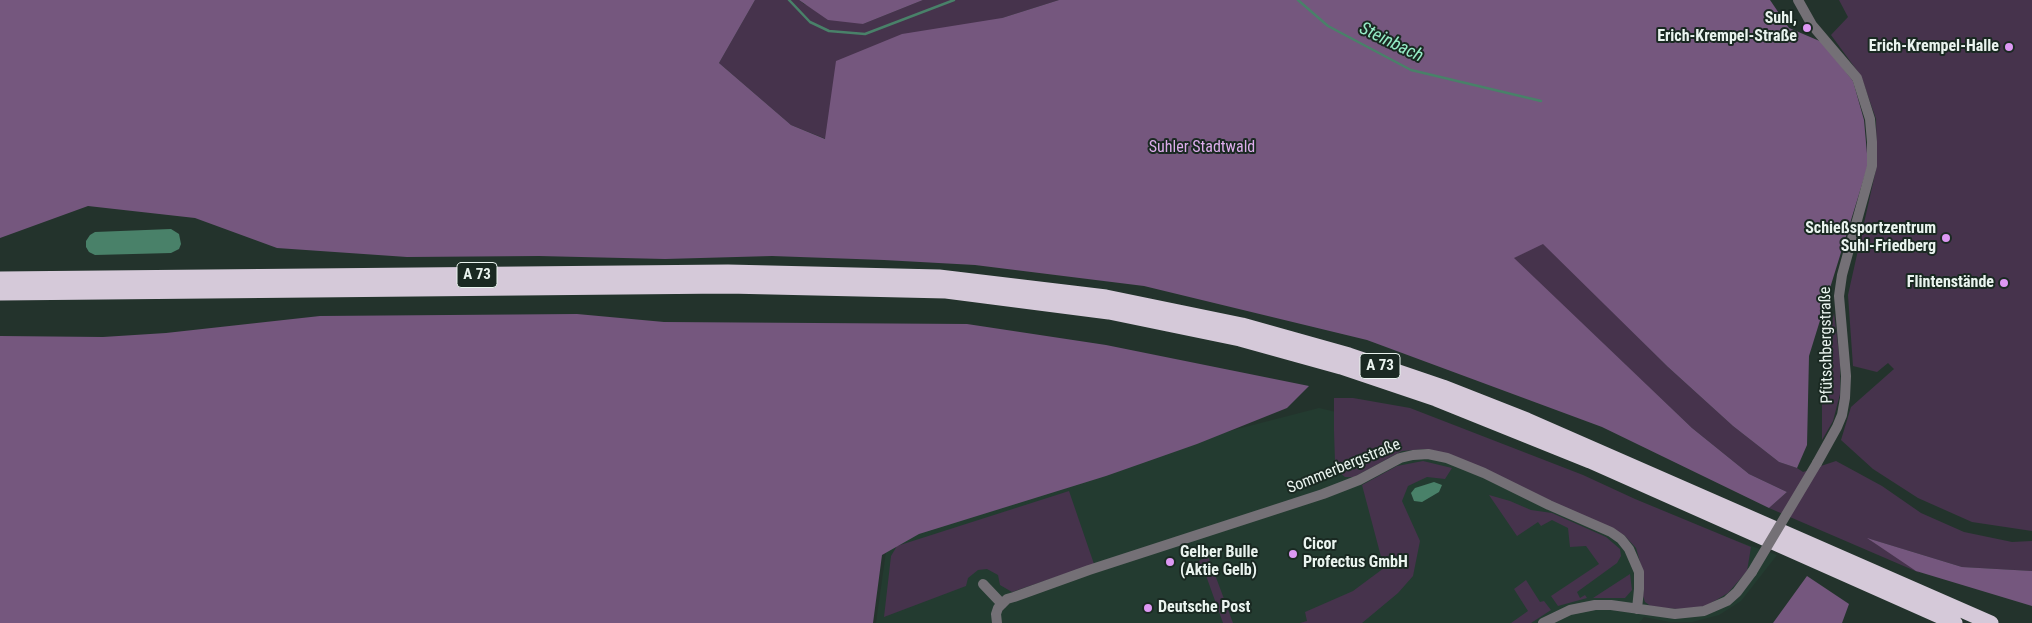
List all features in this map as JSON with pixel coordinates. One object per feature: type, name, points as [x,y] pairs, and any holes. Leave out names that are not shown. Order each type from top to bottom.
[{"type":"highway","name":"A 73","points":[[0,293],[226,285],[939,276],[1106,296],[1242,324],[1443,387],[1528,420],[1991,623]]},
{"type":"highway","name":"A 73","points":[[0,279],[226,285]]},
{"type":"highway","name":"A 73","points":[[728,279],[946,292],[1109,312],[1240,339],[1277,349],[1341,367],[1436,399],[1590,460],[1955,623]]},
{"type":"street","name":"Pfütschbergstraße","points":[[1636,609],[1675,614],[1704,611],[1727,600],[1737,592],[1752,572],[1817,463],[1842,415],[1846,376],[1839,296],[1842,275],[1872,166],[1870,119],[1857,78],[1812,25],[1798,0]]},
{"type":"street","name":"Sommerbergstraße","points":[[1002,604],[1014,596],[1089,570],[1338,489],[1400,458],[1428,454],[1448,458],[1484,473],[1549,505],[1611,532],[1621,539],[1629,549],[1639,572],[1636,609]]},
{"type":"street","points":[[983,584],[1002,604],[996,614],[997,623]]},
{"type":"street","points":[[1543,623],[1558,614],[1583,607],[1611,605],[1636,609]]},
{"type":"shaded area","points":[[755,0],[799,0],[804,4],[863,24],[923,0],[1059,0],[1002,18],[826,139],[791,125],[719,63]]},
{"type":"shaded area","name":"Schießsportzentrum Suhl-Friedberg","points":[[1839,0],[2032,0],[2032,531],[1972,522],[1918,498],[1873,469],[1841,440],[1851,407],[1894,369],[1888,363],[1877,372],[1853,366],[1848,295],[1877,165],[1876,119],[1861,76],[1831,35],[1848,17]]},
{"type":"shaded area","points":[[171,229],[179,234],[181,244],[179,249],[171,253],[95,255],[89,252],[86,247],[86,241],[95,232]]},
{"type":"shaded area","points":[[1543,243],[1668,367],[1733,426],[1779,462],[1803,472],[1836,461],[1882,486],[1921,513],[1964,532],[2012,542],[2032,541],[2032,571],[1962,567],[1870,539],[1920,573],[1769,508],[1787,492],[1749,474],[1692,428],[1513,258]]},
{"type":"shaded area","points":[[1834,313],[1840,362],[1840,394],[1833,421],[1822,440],[1824,364]]},
{"type":"shaded area","points":[[1334,398],[1353,398],[1410,408],[1583,475],[1635,499],[1751,547],[1747,571],[1728,593],[1706,606],[1677,609],[1652,607],[1645,602],[1643,596],[1642,569],[1636,548],[1624,535],[1426,449],[1402,451],[1354,477],[1345,477],[1338,471],[1335,462]]},
{"type":"shaded area","points":[[1319,408],[1429,434],[1777,555],[1741,601],[1719,615],[1692,622],[1670,622],[1644,617],[1639,623],[876,623],[888,538],[1098,465]]},
{"type":"shaded area","points":[[1423,461],[1452,468],[1445,479],[1427,477],[1408,486],[1402,501],[1420,541],[1413,576],[1398,593],[1362,623],[1300,623],[1307,621],[1305,612],[1353,591],[1384,568],[1362,485],[1397,466]]},
{"type":"shaded area","points":[[1434,482],[1442,485],[1439,492],[1422,502],[1414,501],[1411,493],[1415,488]]},
{"type":"shaded area","points":[[1069,491],[1094,564],[1012,592],[1000,585],[998,575],[987,569],[978,570],[968,578],[966,586],[884,617],[891,556],[897,546]]},
{"type":"shaded area","points":[[1489,495],[1531,510],[1552,513],[1606,537],[1620,549],[1621,556],[1617,563],[1577,592],[1580,598],[1585,595],[1587,598],[1558,606],[1551,596],[1599,564],[1586,546],[1570,547],[1568,528],[1552,520],[1541,526],[1538,522],[1517,536]]},
{"type":"shaded area","points":[[1208,556],[1233,623],[1223,623],[1204,570],[1197,562]]},
{"type":"shaded area","points":[[1630,574],[1632,590],[1625,598],[1593,598]]},
{"type":"shaded area","points":[[1526,580],[1540,602],[1544,601],[1551,610],[1531,623],[1511,623],[1528,611],[1514,589]]},
{"type":"green space","name":"Suhler Stadtwald","points":[[0,0],[755,0],[719,63],[791,125],[825,139],[836,61],[902,34],[1002,18],[1059,0],[1770,0],[1789,28],[1822,42],[1853,81],[1864,120],[1868,165],[1809,356],[1807,445],[1797,468],[1779,462],[1733,426],[1668,367],[1543,244],[1514,258],[1692,428],[1749,474],[1787,492],[1769,508],[1602,427],[1367,340],[1144,286],[975,265],[884,260],[772,256],[665,259],[539,256],[407,257],[277,248],[195,218],[88,206],[0,238]]},
{"type":"green space","points":[[799,0],[923,0],[863,24],[828,20]]},
{"type":"green space","points":[[577,314],[664,322],[967,324],[1106,345],[1309,386],[1287,408],[1197,444],[1106,476],[919,534],[882,555],[873,623],[0,623],[0,336],[103,337],[166,333],[320,316]]},
{"type":"green space","points":[[1867,538],[1962,567],[2032,571],[2032,606],[1916,571]]},
{"type":"green space","points":[[1807,576],[1849,604],[1842,623],[1773,623]]},
{"type":"waterway","name":"Steinbach","points":[[789,0],[810,22],[829,31],[865,34],[954,0]]},
{"type":"waterway","name":"Steinbach","points":[[1298,0],[1328,26],[1411,70],[1541,101]]},
{"type":"place","name":"Suhl, Erich-Krempel-Straße","points":[[1807,28]]},
{"type":"place","name":"Erich-Krempel-Halle","points":[[2009,47]]},
{"type":"place","name":"Schießsportzentrum Suhl-Friedberg","points":[[1946,238]]},
{"type":"place","name":"Flintenstände","points":[[2004,283]]},
{"type":"place","name":"Cicor Profectus GmbH","points":[[1293,554]]},
{"type":"place","name":"Gelber Bulle (Aktie Gelb)","points":[[1170,562]]},
{"type":"place","name":"Deutsche Post","points":[[1148,608]]}]
